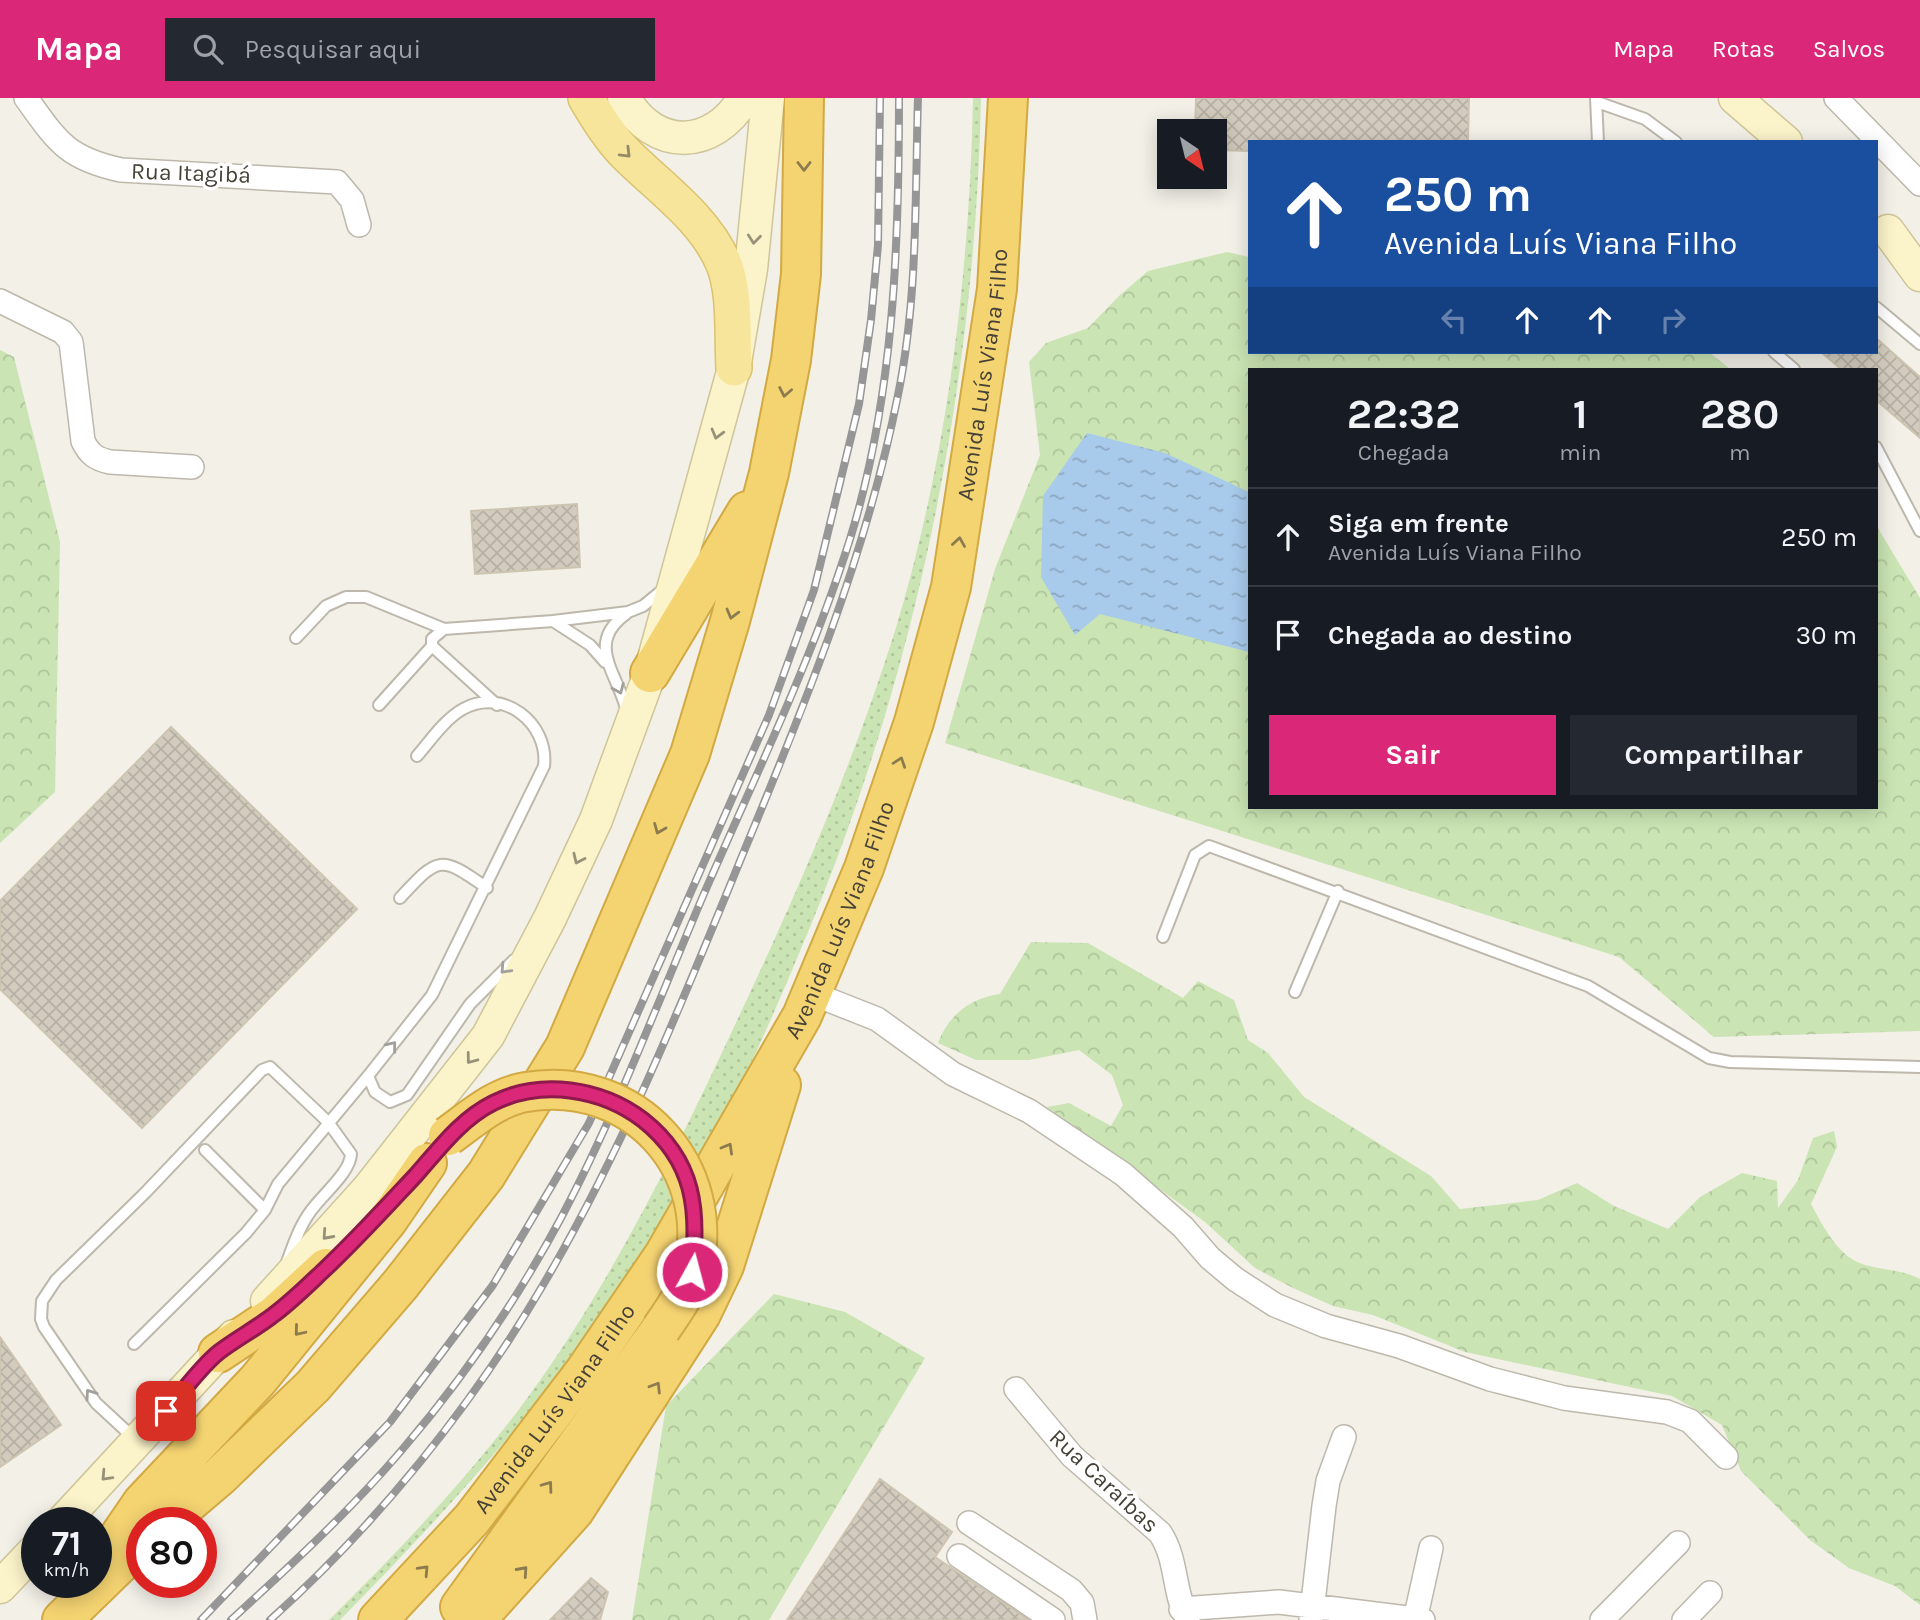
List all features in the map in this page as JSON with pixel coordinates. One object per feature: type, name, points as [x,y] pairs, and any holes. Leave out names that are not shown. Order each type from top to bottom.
[{"type":"highway","points":[[184,1507],[220,1476],[313,1386],[400,1285],[486,1175],[565,1047],[690,754],[730,621],[769,473],[791,360],[801,274],[804,98]]},
{"type":"highway","name":"Avenida Luís Viana Filho","points":[[377,1620],[472,1519],[585,1371],[664,1255],[807,1004],[869,854],[914,722],[951,587],[997,289],[1008,98]]},
{"type":"highway","points":[[650,673],[769,473]]},
{"type":"highway","points":[[476,1620],[574,1511],[701,1314],[727,1255],[807,1004]]},
{"type":"highway","points":[[218,1353],[275,1315],[323,1271],[438,1149],[492,1103],[525,1092],[556,1090],[597,1094],[628,1108],[653,1128],[678,1159],[691,1189],[696,1220],[692,1272],[679,1303],[661,1329],[451,1620]]},
{"type":"highway","points":[[139,1507],[267,1370],[388,1220],[438,1149]]},
{"type":"highway","points":[[126,1526],[116,1541],[126,1554]]},
{"type":"highway","points":[[62,1620],[126,1558]]},
{"type":"main road","points":[[586,98],[600,123],[622,150],[679,204],[722,261],[728,287],[734,368]]},
{"type":"main road","points":[[624,98],[631,111],[646,124],[661,134],[682,139],[706,135],[722,126],[744,98]]},
{"type":"main road","points":[[76,1507],[368,1189],[488,1036],[550,918],[596,820],[631,727],[679,575],[734,368],[751,268],[768,98]]},
{"type":"main road","points":[[1735,98],[1784,140]]},
{"type":"main road","points":[[1882,226],[1920,251]]},
{"type":"main road","points":[[1882,226],[1920,275]]},
{"type":"main road","points":[[2,1581],[21,1563]]},
{"type":"street","name":"Rua Itagibá","points":[[26,98],[61,143],[88,162],[121,170],[337,182],[352,200],[359,225]]},
{"type":"street","points":[[1836,98],[1877,140]]},
{"type":"street","points":[[1878,141],[1920,184]]},
{"type":"street","points":[[0,301],[63,332],[71,342],[83,441],[88,451],[97,459],[192,467]]},
{"type":"street","points":[[807,1004],[877,1019],[953,1074],[1029,1111],[1123,1174],[1183,1227],[1218,1265],[1275,1306],[1326,1326],[1399,1346],[1490,1378],[1564,1398],[1667,1412],[1690,1421],[1726,1457]]},
{"type":"street","name":"Rua Caraíbas","points":[[1016,1389],[1072,1456],[1160,1533],[1170,1548],[1185,1614]]},
{"type":"street","points":[[1312,1614],[1328,1481],[1344,1437]]},
{"type":"street","points":[[969,1523],[1071,1590],[1082,1603],[1085,1620]]},
{"type":"street","points":[[1602,1620],[1678,1543]]},
{"type":"street","points":[[1185,1614],[1253,1602],[1279,1602],[1312,1614],[1418,1619],[1431,1548]]},
{"type":"street","points":[[959,1556],[1053,1620]]},
{"type":"street","points":[[1684,1620],[1710,1593]]},
{"type":"lane","points":[[1598,140],[1597,100],[1645,119],[1673,140]]},
{"type":"lane","points":[[1878,309],[1920,344]]},
{"type":"lane","points":[[1776,354],[1793,368]]},
{"type":"lane","points":[[1878,451],[1920,531]]},
{"type":"lane","points":[[608,666],[605,644],[615,621],[643,606],[679,575]]},
{"type":"lane","points":[[296,638],[326,606],[346,597],[366,597],[444,629],[628,612]]},
{"type":"lane","points":[[553,621],[590,645],[608,666],[625,703],[631,727]]},
{"type":"lane","points":[[379,705],[432,646],[432,639],[444,629]]},
{"type":"lane","points":[[432,646],[497,705]]},
{"type":"lane","points":[[134,1344],[236,1244],[265,1210],[278,1184],[432,995],[487,888],[544,766],[546,750],[529,719],[514,708],[497,705],[466,708],[417,756]]},
{"type":"lane","points":[[1163,937],[1195,856],[1203,847],[1338,891],[1588,986],[1709,1058],[1730,1062],[1920,1067]]},
{"type":"lane","points":[[400,898],[421,875],[439,864],[455,865],[487,888]]},
{"type":"lane","points":[[1295,992],[1338,891]]},
{"type":"lane","points":[[368,1076],[375,1092],[382,1099],[398,1101],[407,1095],[470,1004],[550,918]]},
{"type":"lane","points":[[138,1442],[96,1403],[44,1327],[42,1301],[56,1280],[145,1193],[262,1070],[275,1069],[348,1146],[351,1162],[348,1169],[322,1193],[302,1224],[277,1290]]},
{"type":"lane","points":[[205,1150],[265,1210]]},
{"type":"green space","points":[[973,98],[981,98],[976,208],[966,317],[951,425],[931,533],[906,640],[876,745],[841,849],[790,974],[749,1068],[713,1136],[644,1250],[571,1357],[477,1474],[409,1548],[340,1620],[329,1620],[403,1545],[473,1466],[517,1412],[584,1314],[671,1157],[789,908],[845,772],[879,680],[912,570],[928,504],[952,369],[960,301],[967,232]]},
{"type":"green space","points":[[1227,252],[1248,257],[1248,354],[1711,354],[1729,368],[1248,368],[1248,809],[1878,809],[1878,528],[1920,598],[1920,1031],[1714,1037],[1619,957],[945,743],[995,569],[1040,455],[1029,362],[1046,343],[1088,328],[1148,271]]},
{"type":"green space","points":[[0,350],[14,357],[60,542],[55,792],[0,843]]},
{"type":"green space","points":[[1031,942],[1088,943],[1183,998],[1198,981],[1234,1000],[1248,1040],[1268,1053],[1304,1097],[1431,1176],[1460,1209],[1538,1200],[1577,1183],[1614,1206],[1668,1229],[1700,1197],[1742,1173],[1777,1181],[1778,1208],[1798,1180],[1813,1138],[1834,1131],[1837,1147],[1811,1204],[1820,1220],[1835,1243],[1855,1261],[1920,1279],[1920,1605],[1895,1586],[1849,1568],[1810,1540],[1741,1471],[1722,1425],[1672,1396],[1465,1352],[1373,1315],[1333,1306],[1255,1268],[1205,1222],[1047,1107],[1069,1103],[1111,1126],[1123,1105],[1112,1075],[1079,1050],[1029,1060],[976,1060],[938,1043],[948,1024],[962,1009],[980,999],[1000,994]]},
{"type":"green space","points":[[774,1294],[845,1312],[925,1358],[769,1620],[632,1620],[666,1406]]},
{"type":"water","points":[[1087,433],[1165,453],[1248,492],[1248,652],[1100,614],[1075,635],[1041,577],[1043,496]]},
{"type":"building","points":[[1196,98],[1469,98],[1468,140],[1248,140],[1248,151],[1227,150],[1227,119],[1195,119]]},
{"type":"building","points":[[1878,340],[1920,377],[1920,438],[1878,402],[1878,368],[1840,368],[1823,354],[1878,354]]},
{"type":"building","points":[[577,504],[580,567],[475,574],[471,511]]},
{"type":"building","points":[[171,727],[357,909],[142,1128],[0,989],[0,901]]},
{"type":"building","points":[[0,1337],[61,1425],[0,1467]]},
{"type":"building","points":[[880,1479],[952,1532],[935,1557],[1029,1620],[787,1620]]},
{"type":"building","points":[[591,1578],[608,1592],[600,1620],[550,1620]]},
{"type":"railway","points":[[201,1620],[390,1422],[493,1285],[589,1123],[769,715],[814,590],[859,404],[871,320],[878,245],[880,98]]},
{"type":"railway","points":[[231,1620],[361,1496],[424,1424],[467,1368],[544,1249],[581,1179],[618,1099],[800,675],[850,539],[865,485],[885,376],[898,209],[899,98]]},
{"type":"railway","points":[[270,1620],[384,1505],[485,1376],[572,1234],[673,1023],[764,804],[831,632],[851,574],[885,455],[898,395],[909,321],[918,98]]},
{"type":"route","points":[[166,1411],[218,1353],[275,1315],[323,1271],[427,1163],[448,1136],[492,1103],[525,1092],[556,1090],[597,1094],[628,1108],[653,1128],[678,1159],[691,1189],[696,1220],[692,1272]]}]
